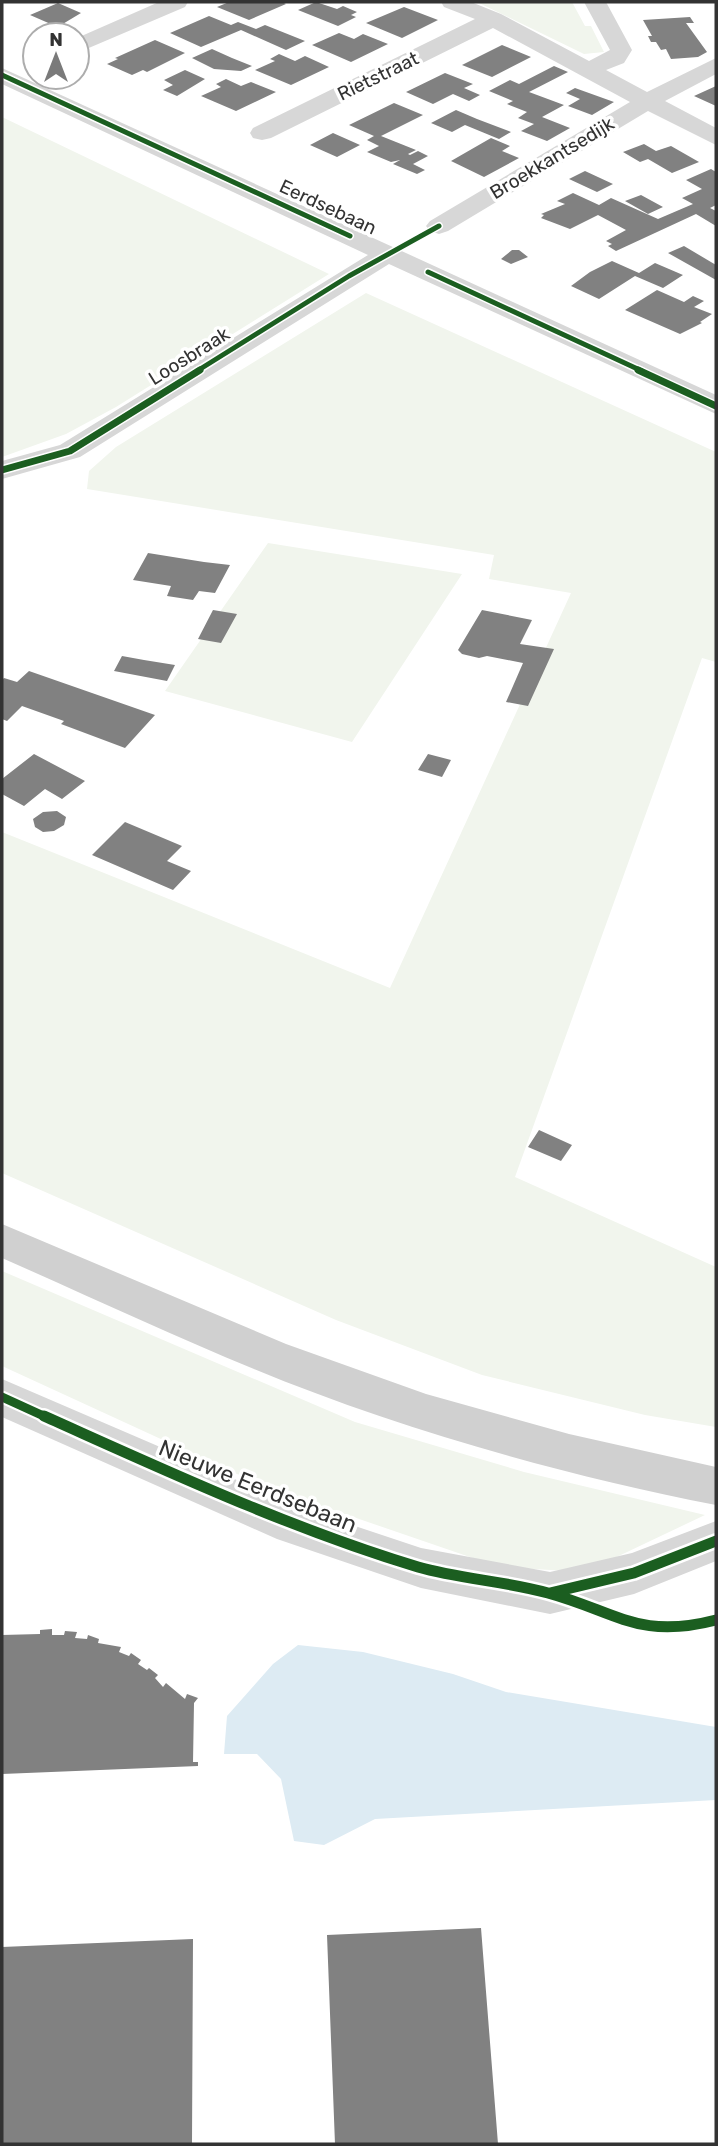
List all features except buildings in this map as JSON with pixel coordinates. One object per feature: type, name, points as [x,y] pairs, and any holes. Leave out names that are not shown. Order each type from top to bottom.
[{"type":"main road","points":[[2,1240],[271,1357],[426,1412],[569,1453],[716,1486]]},
{"type":"street","points":[[91,40],[177,2]]},
{"type":"street","points":[[452,2],[493,19],[716,138]]},
{"type":"street","points":[[589,69],[616,58],[621,50],[595,2]]},
{"type":"street","name":"Rietstraat","points":[[262,133],[493,19]]},
{"type":"street","name":"Broekkantsedijk","points":[[439,226],[646,102],[716,65]]},
{"type":"street","name":"Eerdsebaan","points":[[2,75],[716,406]]},
{"type":"street","name":"Loosbraak","points":[[2,470],[71,451],[349,276],[389,254]]},
{"type":"street","name":"Nieuwe Eerdsebaan","points":[[2,1397],[293,1525],[421,1568],[550,1593],[634,1573],[716,1541]]},
{"type":"shaded area","points":[[477,2],[572,2],[585,26],[591,26],[604,52],[584,54]]},
{"type":"shaded area","points":[[2,117],[329,274],[116,407],[66,434],[2,457]]},
{"type":"shaded area","points":[[366,293],[716,452],[716,662],[702,658],[515,1177],[716,1267],[716,1427],[645,1415],[482,1375],[336,1320],[2,1173],[2,832],[390,988],[571,593],[489,579],[494,555],[87,489],[89,471],[116,447]]},
{"type":"shaded area","points":[[268,543],[462,574],[352,742],[165,691]]},
{"type":"shaded area","points":[[2,1271],[355,1422],[524,1472],[705,1515],[585,1572],[499,1567],[263,1486],[2,1366]]},
{"type":"shaded area","points":[[298,1645],[363,1652],[453,1674],[506,1692],[716,1727],[716,1800],[375,1819],[324,1845],[294,1841],[281,1779],[257,1754],[224,1754],[227,1716],[273,1664]]},
{"type":"cycle path","points":[[2,75],[350,236]]},
{"type":"cycle path","points":[[2,470],[70,451],[349,276],[439,226]]},
{"type":"cycle path","points":[[428,272],[716,406]]},
{"type":"cycle path","points":[[2,1397],[260,1510],[312,1531],[419,1567],[549,1593],[648,1627],[691,1626],[716,1620]]},
{"type":"cycle path","points":[[550,1593],[634,1573],[716,1541]]}]
